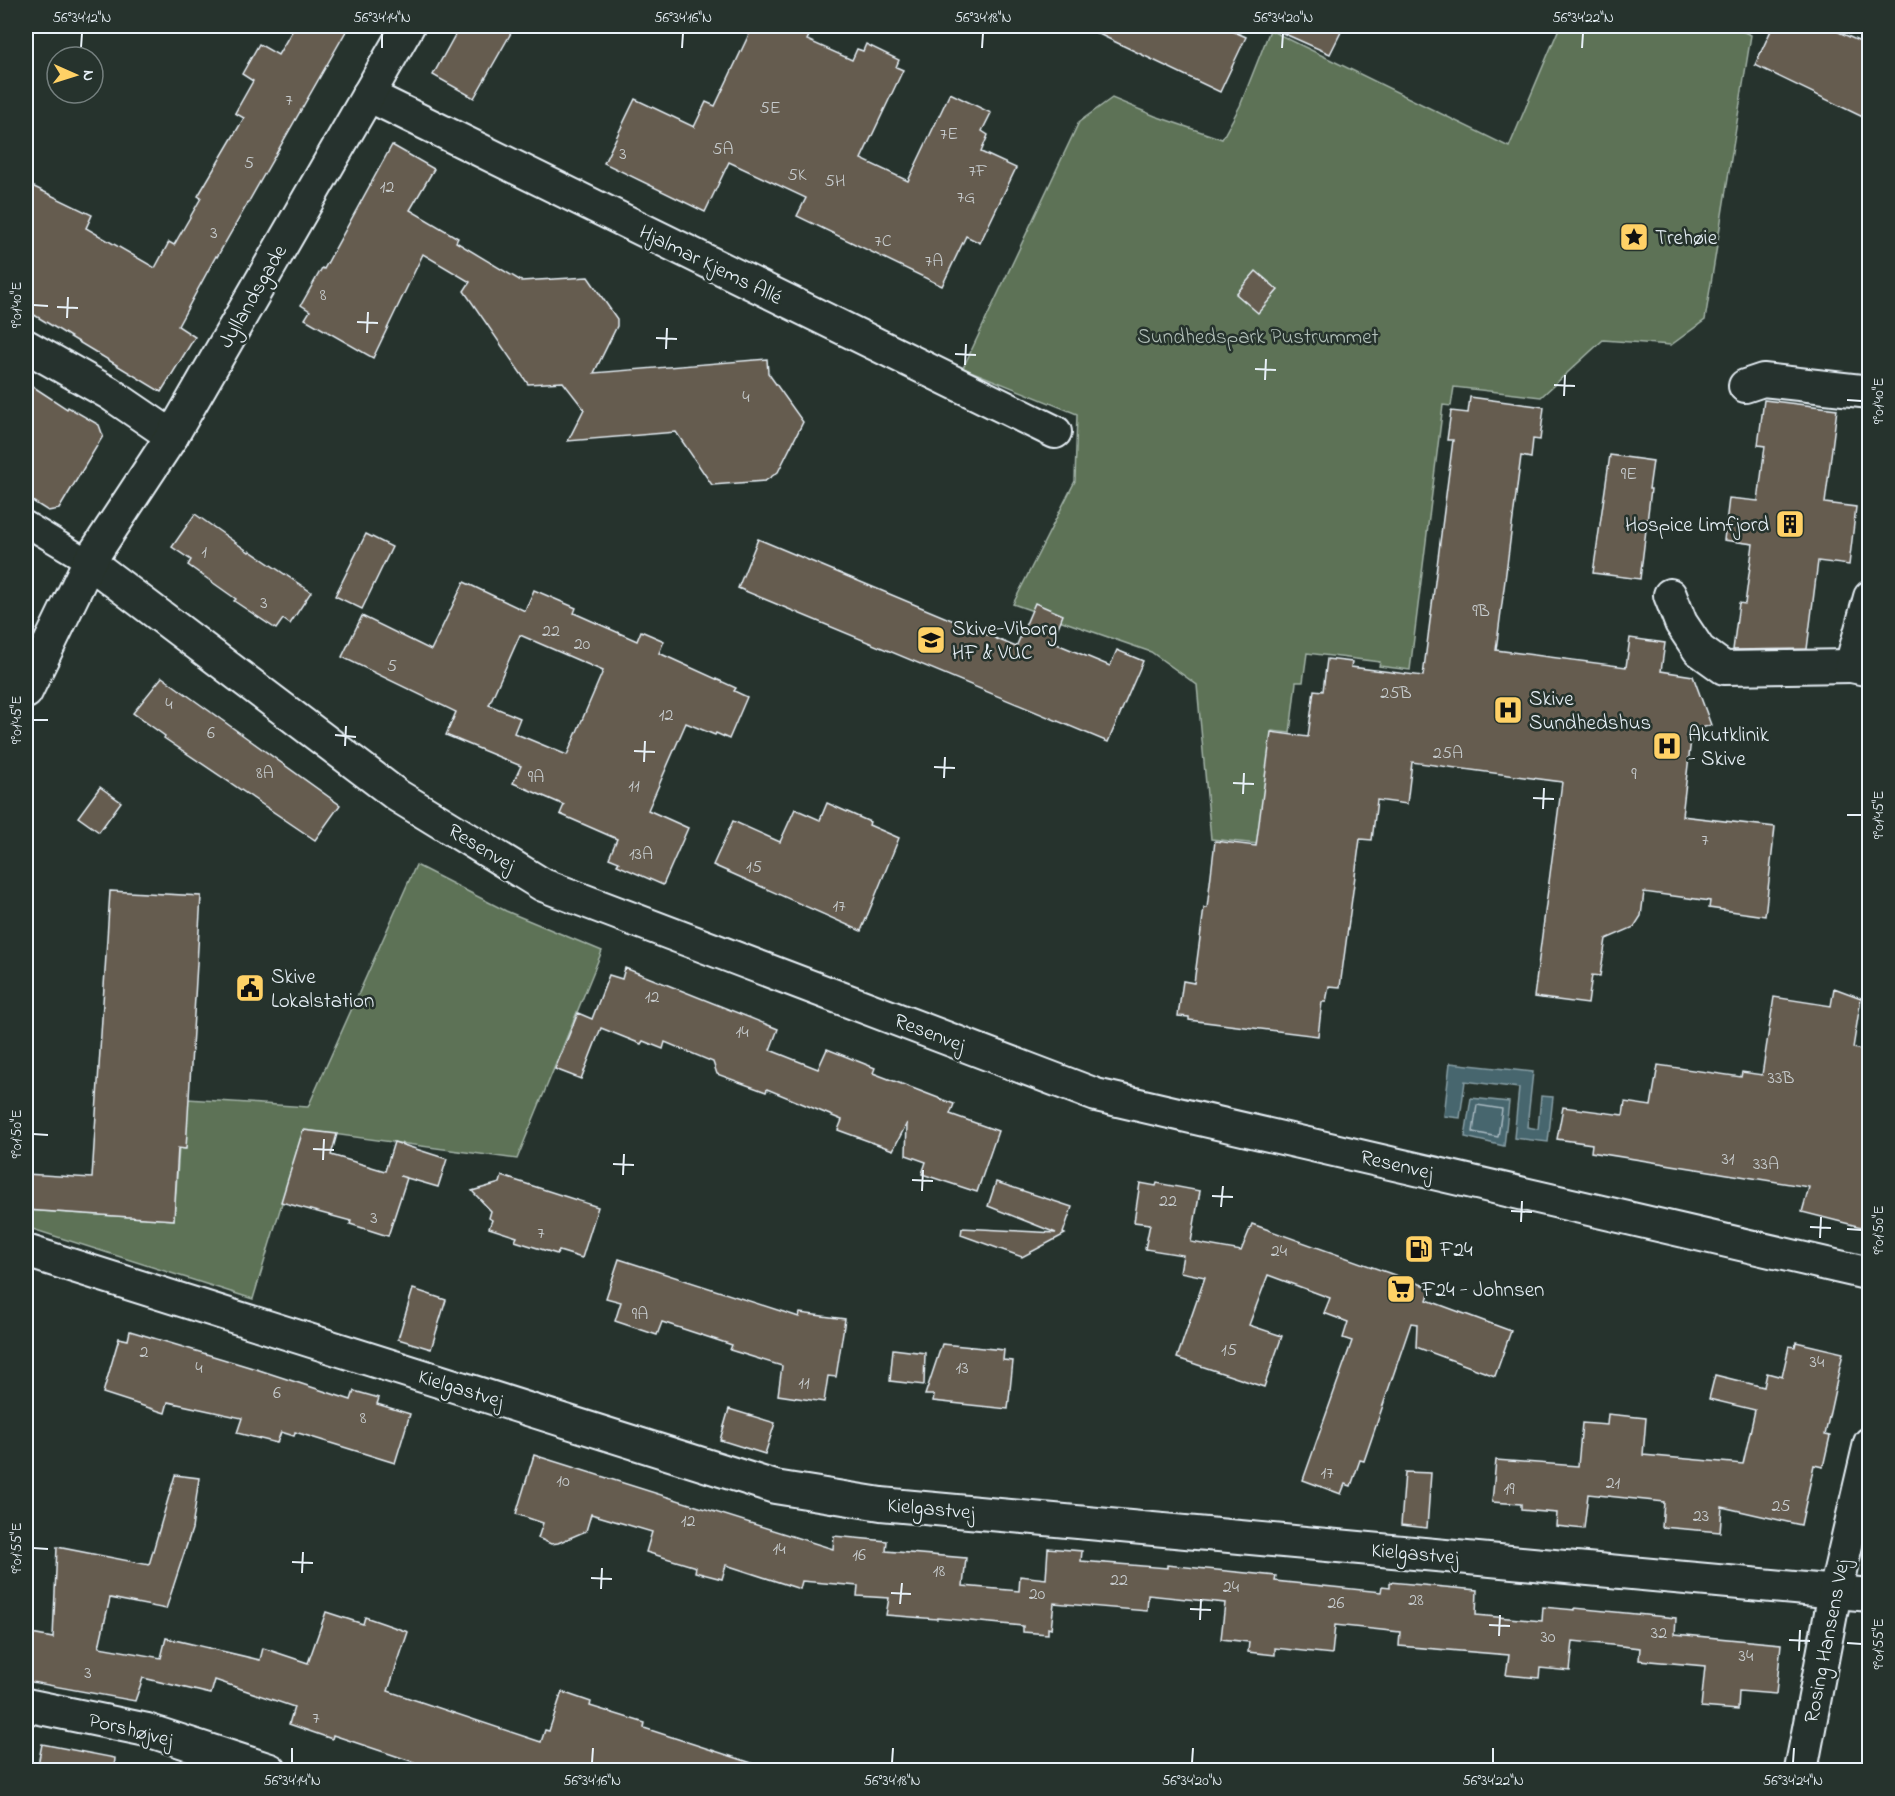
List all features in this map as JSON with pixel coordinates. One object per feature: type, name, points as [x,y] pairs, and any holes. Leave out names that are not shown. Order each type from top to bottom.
[{"type":"street","name":"Jyllandsgade","points":[[26,692],[90,562],[172,436],[408,26]]},
{"type":"street","name":"Hjalmar Kjems Allé","points":[[368,95],[1055,432]]},
{"type":"street","points":[[26,346],[109,393],[172,436]]},
{"type":"street","points":[[1745,386],[1763,380],[1869,392]]},
{"type":"street","points":[[26,524],[90,562]]},
{"type":"street","name":"Resenvej","points":[[90,562],[398,796],[543,885],[1096,1095],[1869,1274]]},
{"type":"street","points":[[1670,595],[1680,623],[1699,650],[1724,668],[1860,668],[1869,597]]},
{"type":"street","name":"Kielgastvej","points":[[26,1251],[775,1487],[881,1504],[1869,1595]]},
{"type":"street","name":"Rosing Hansens Vej","points":[[1801,1770],[1834,1592],[1869,1443]]},
{"type":"street","name":"Porshøjvej","points":[[26,1705],[147,1730],[270,1770]]},
{"type":"green space","name":"Sundhedspark Pustrummet","points":[[1560,26],[1730,26],[1751,35],[1705,320],[1671,345],[1603,340],[1541,397],[1454,387],[1451,406],[1443,405],[1410,670],[1379,666],[1380,662],[1307,653],[1303,682],[1296,682],[1290,733],[1272,731],[1258,844],[1211,839],[1197,685],[1151,652],[1013,604],[1075,481],[1077,414],[963,368],[1079,122],[1112,98],[1155,116],[1222,139],[1240,106],[1270,30],[1509,147]]},
{"type":"green space","points":[[416,865],[506,911],[602,951],[517,1159],[304,1130],[253,1299],[26,1227],[26,1210],[174,1220],[179,1148],[185,1149],[188,1099],[308,1107]]},
{"type":"water","points":[[1450,1063],[1533,1072],[1527,1127],[1538,1129],[1541,1096],[1553,1097],[1548,1142],[1514,1138],[1519,1088],[1465,1081],[1460,1118],[1444,1116]]},
{"type":"water","points":[[1471,1098],[1509,1102],[1504,1146],[1465,1137]]},
{"type":"building","points":[[295,26],[349,26],[178,326],[195,337],[161,392],[26,310],[26,183],[92,215],[86,228],[155,268],[169,242],[174,245],[201,198],[198,196],[244,118],[235,113],[253,81],[242,74],[259,44],[278,55]]},
{"type":"building","points":[[460,26],[515,26],[474,98],[433,75]]},
{"type":"building","points":[[753,26],[814,26],[807,40],[852,60],[857,49],[863,51],[866,44],[899,60],[896,67],[903,70],[861,159],[908,181],[950,93],[991,113],[982,131],[988,135],[981,152],[1016,168],[980,243],[966,236],[942,286],[797,216],[806,198],[729,162],[705,212],[604,163],[635,99],[694,127],[706,102],[715,106]]},
{"type":"building","points":[[1082,26],[1221,26],[1246,37],[1220,92]]},
{"type":"building","points":[[1267,26],[1344,26],[1330,54]]},
{"type":"building","points":[[1773,26],[1826,26],[1869,46],[1869,120],[1755,65]]},
{"type":"building","points":[[392,145],[434,169],[410,210],[458,238],[456,242],[521,281],[588,277],[617,319],[617,326],[594,373],[767,359],[768,373],[803,422],[778,472],[765,481],[712,485],[676,432],[568,441],[584,409],[563,382],[528,384],[464,291],[470,282],[423,254],[373,358],[305,319],[310,311],[301,305],[322,268],[324,269]]},
{"type":"building","points":[[1256,271],[1278,290],[1258,313],[1236,294]]},
{"type":"building","points":[[26,382],[67,409],[68,407],[99,425],[103,436],[59,509],[48,511],[26,497]]},
{"type":"building","name":"Skive Sundhedshus","points":[[1470,397],[1544,407],[1540,440],[1533,439],[1531,458],[1521,456],[1496,650],[1626,667],[1630,638],[1665,643],[1661,671],[1693,676],[1711,725],[1692,731],[1682,816],[1775,827],[1765,916],[1709,908],[1710,901],[1644,892],[1641,916],[1634,927],[1606,939],[1600,976],[1592,975],[1588,1004],[1534,997],[1562,782],[1412,762],[1407,804],[1377,800],[1372,840],[1360,839],[1340,987],[1329,986],[1326,1002],[1322,1002],[1318,1036],[1189,1020],[1189,1017],[1178,1016],[1183,981],[1194,983],[1204,908],[1207,908],[1215,841],[1256,846],[1271,732],[1308,737],[1314,690],[1323,691],[1327,659],[1352,662],[1351,667],[1423,676],[1453,440],[1447,440],[1451,411],[1468,413]]},
{"type":"building","name":"Hospice Limfjord","points":[[1764,400],[1837,409],[1825,503],[1856,507],[1849,565],[1818,561],[1807,649],[1733,650],[1739,603],[1745,604],[1753,544],[1724,540],[1729,498],[1758,501],[1765,446],[1758,445]]},
{"type":"building","points":[[1610,455],[1653,461],[1640,579],[1593,573]]},
{"type":"building","points":[[195,514],[311,592],[290,624],[283,619],[276,629],[234,601],[236,599],[188,565],[191,560],[172,547]]},
{"type":"building","points":[[366,534],[392,547],[362,609],[335,596]]},
{"type":"building","name":"Skive-Viborg HF & VUC","points":[[758,539],[1016,647],[1035,603],[1063,615],[1052,642],[1110,666],[1117,650],[1143,661],[1108,742],[738,588]]},
{"type":"building","points":[[464,582],[525,611],[534,590],[576,608],[574,613],[637,641],[641,631],[664,641],[659,653],[736,688],[734,691],[747,697],[729,739],[686,723],[648,810],[688,828],[663,885],[617,865],[619,862],[609,858],[617,839],[560,814],[564,805],[513,783],[521,766],[446,735],[456,712],[342,657],[362,616],[431,650]],"holes":[[[520,635],[603,671],[567,755],[514,733],[520,718],[489,705]]]},
{"type":"building","points":[[162,677],[340,805],[315,840],[164,738],[165,736],[133,713]]},
{"type":"building","points":[[100,787],[121,802],[99,832],[78,817]]},
{"type":"building","points":[[827,803],[899,838],[861,931],[713,865],[733,821],[780,842],[795,809],[820,820]]},
{"type":"building","points":[[110,891],[201,896],[186,1149],[178,1148],[174,1220],[26,1210],[26,1174],[92,1178]]},
{"type":"building","points":[[625,968],[778,1029],[770,1050],[818,1069],[827,1049],[875,1068],[873,1073],[954,1104],[950,1114],[998,1131],[977,1192],[922,1174],[926,1162],[906,1155],[907,1123],[893,1150],[838,1130],[842,1120],[767,1089],[766,1092],[717,1074],[713,1062],[665,1042],[663,1049],[643,1041],[641,1044],[601,1028],[581,1079],[555,1069],[578,1013],[592,1019],[609,975],[622,979]]},
{"type":"building","points":[[1834,988],[1861,998],[1853,1048],[1869,1052],[1869,1229],[1802,1212],[1809,1187],[1591,1152],[1592,1144],[1557,1139],[1563,1107],[1623,1115],[1625,1102],[1651,1106],[1658,1065],[1741,1077],[1742,1072],[1762,1075],[1774,997],[1831,1006]]},
{"type":"building","points":[[303,1130],[337,1134],[331,1155],[385,1171],[394,1142],[447,1159],[438,1187],[407,1178],[388,1236],[350,1224],[351,1221],[281,1202]]},
{"type":"building","points":[[502,1176],[598,1207],[582,1258],[559,1251],[557,1254],[515,1241],[517,1237],[489,1228],[492,1220],[489,1218],[491,1211],[472,1191],[500,1183]]},
{"type":"building","points":[[996,1182],[1072,1207],[1063,1233],[1065,1234],[1022,1257],[961,1235],[962,1228],[1056,1233],[988,1206]]},
{"type":"building","points":[[1140,1183],[1156,1186],[1157,1183],[1200,1191],[1191,1242],[1241,1251],[1252,1224],[1431,1288],[1427,1300],[1511,1331],[1495,1376],[1416,1347],[1417,1324],[1411,1323],[1364,1461],[1360,1460],[1351,1486],[1345,1484],[1341,1494],[1303,1480],[1352,1341],[1343,1338],[1348,1322],[1324,1313],[1330,1298],[1268,1275],[1249,1325],[1282,1336],[1264,1387],[1177,1358],[1205,1277],[1180,1272],[1183,1255],[1145,1249],[1150,1224],[1134,1222]]},
{"type":"building","points":[[619,1259],[799,1317],[800,1313],[845,1319],[836,1377],[828,1376],[824,1402],[778,1395],[782,1366],[730,1350],[732,1345],[662,1322],[657,1335],[615,1321],[621,1302],[606,1298]]},
{"type":"building","points":[[413,1289],[446,1300],[431,1349],[398,1339]]},
{"type":"building","points":[[130,1331],[351,1400],[354,1391],[379,1398],[377,1404],[410,1414],[395,1463],[295,1432],[294,1436],[281,1432],[277,1443],[237,1433],[242,1418],[168,1402],[165,1413],[103,1393],[119,1338],[128,1340]]},
{"type":"building","points":[[1796,1342],[1843,1353],[1825,1435],[1830,1436],[1823,1467],[1814,1465],[1801,1525],[1722,1507],[1720,1532],[1662,1527],[1664,1502],[1588,1494],[1584,1529],[1556,1526],[1557,1513],[1521,1510],[1521,1504],[1492,1502],[1496,1460],[1578,1466],[1582,1423],[1607,1425],[1608,1414],[1646,1418],[1643,1455],[1743,1464],[1755,1410],[1709,1399],[1715,1375],[1764,1387],[1767,1373],[1782,1377],[1789,1346],[1795,1347]]},
{"type":"building","points":[[942,1344],[1004,1350],[1003,1360],[1013,1361],[1008,1409],[933,1401],[934,1395],[925,1395]]},
{"type":"building","points":[[893,1349],[925,1353],[924,1385],[890,1381]]},
{"type":"building","points":[[729,1409],[775,1423],[765,1454],[720,1440]]},
{"type":"building","points":[[534,1455],[833,1549],[834,1536],[887,1541],[886,1551],[966,1558],[963,1586],[1019,1591],[1020,1576],[1046,1579],[1048,1548],[1082,1551],[1081,1561],[1167,1568],[1167,1565],[1276,1576],[1275,1581],[1381,1592],[1382,1586],[1390,1587],[1390,1582],[1477,1590],[1476,1615],[1542,1621],[1543,1607],[1676,1618],[1675,1634],[1781,1644],[1776,1694],[1739,1691],[1738,1710],[1701,1707],[1705,1666],[1639,1660],[1640,1648],[1573,1641],[1570,1671],[1540,1668],[1539,1678],[1506,1675],[1509,1655],[1399,1646],[1400,1632],[1335,1625],[1332,1654],[1275,1648],[1275,1655],[1248,1652],[1249,1642],[1221,1639],[1225,1603],[1148,1595],[1147,1611],[1054,1603],[1051,1629],[1048,1628],[1048,1634],[1023,1632],[1023,1626],[886,1615],[889,1598],[857,1596],[858,1586],[802,1581],[800,1589],[726,1565],[722,1579],[695,1572],[696,1567],[646,1552],[652,1532],[591,1514],[586,1531],[551,1544],[538,1538],[543,1523],[516,1514]]},
{"type":"building","points":[[1405,1472],[1431,1473],[1427,1528],[1401,1525]]},
{"type":"building","points":[[175,1475],[199,1478],[192,1529],[166,1609],[110,1598],[99,1647],[161,1658],[166,1638],[260,1660],[263,1648],[308,1663],[326,1612],[363,1624],[365,1617],[408,1632],[388,1691],[541,1742],[545,1730],[549,1731],[562,1692],[591,1702],[590,1706],[645,1723],[644,1728],[758,1765],[757,1770],[429,1770],[413,1765],[414,1762],[333,1735],[332,1739],[289,1724],[294,1707],[215,1680],[211,1694],[143,1678],[135,1701],[26,1681],[26,1633],[53,1638],[57,1547],[149,1565]]},
{"type":"building","points":[[42,1744],[115,1758],[114,1770],[37,1770]]},
{"type":"place","name":"Trehøie","points":[[1634,237]]},
{"type":"place","name":"Hospice Limfjord","points":[[1790,524]]},
{"type":"place","name":"Skive-Viborg HF & VUC","points":[[931,640]]},
{"type":"place","name":"Skive Sundhedshus","points":[[1508,710]]},
{"type":"place","name":"Akutklinik - Skive","points":[[1667,746]]},
{"type":"place","name":"Skive Lokalstation","points":[[250,988]]},
{"type":"place","name":"F24","points":[[1419,1249]]},
{"type":"place","name":"F24 - Johnsen","points":[[1401,1289]]}]
